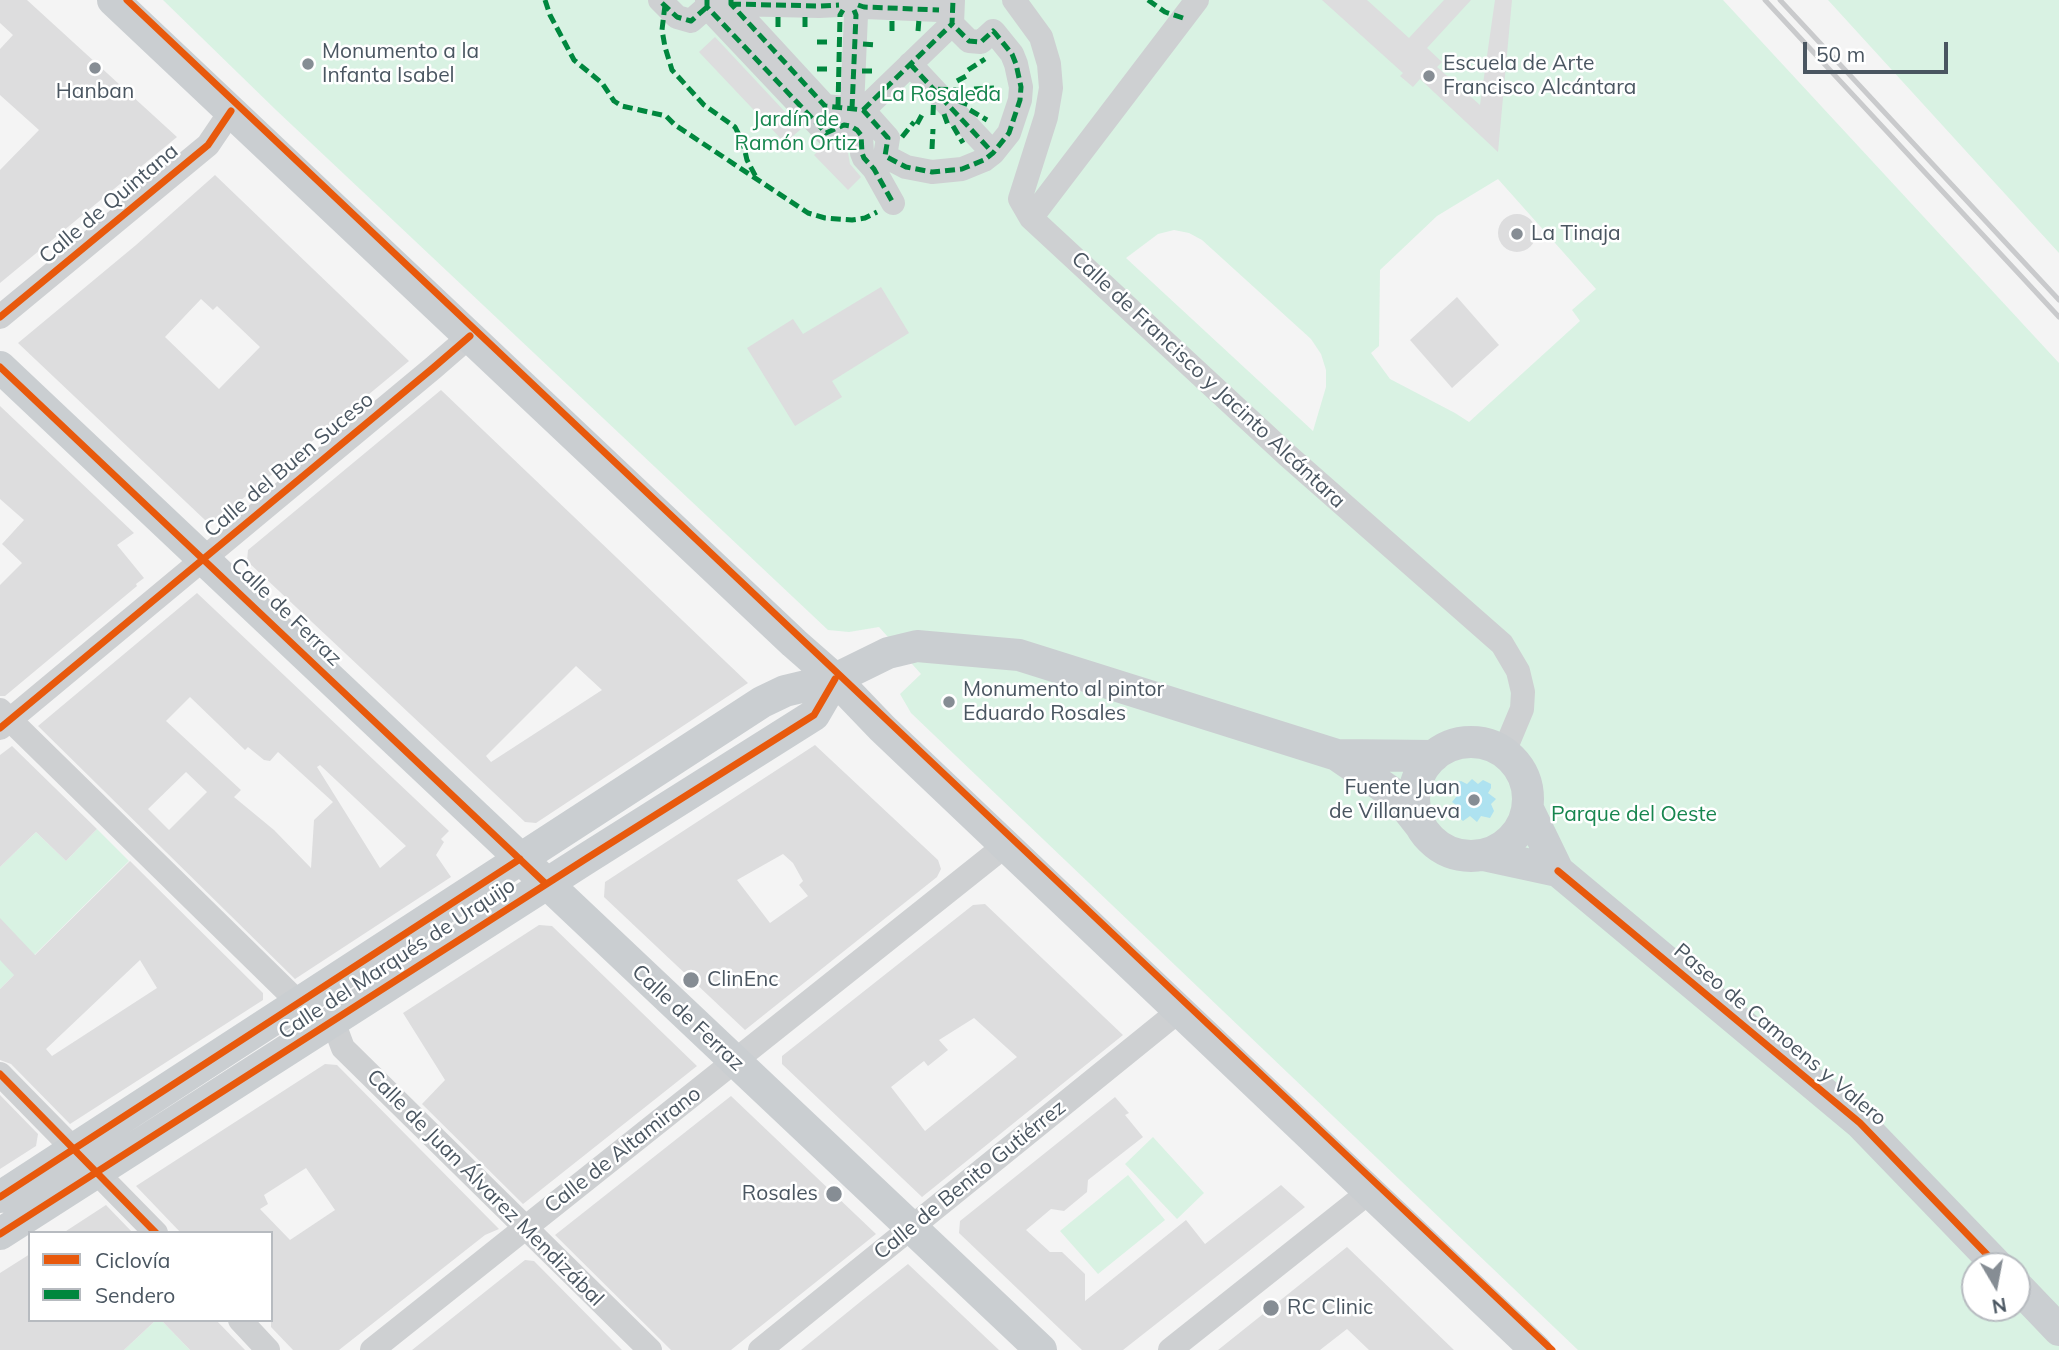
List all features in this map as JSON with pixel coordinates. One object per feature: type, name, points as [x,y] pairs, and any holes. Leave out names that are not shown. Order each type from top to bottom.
[{"type":"main road","points":[[113,0],[835,679],[882,728],[1536,1350]]},
{"type":"main road","name":"Calle de Ferraz","points":[[0,367],[1041,1350]]},
{"type":"main road","points":[[835,679],[888,653],[917,646],[1019,655],[1337,755],[1434,756]]},
{"type":"main road","name":"Calle del Marqués de Urquijo","points":[[0,1198],[762,702],[785,691],[835,679]]},
{"type":"main road","name":"Calle del Marqués de Urquijo","points":[[0,1234],[814,715],[835,679]]},
{"type":"main road","points":[[1420,826],[1415,808],[1415,789],[1422,771],[1434,756],[1450,746],[1468,742],[1487,744],[1504,752],[1516,764],[1524,778],[1528,809],[1513,838],[1500,849],[1484,855]]},
{"type":"main road","points":[[1337,755],[1398,797],[1432,841],[1447,851],[1465,856],[1484,855],[1558,871]]},
{"type":"main road","points":[[1528,809],[1558,871]]},
{"type":"main road","name":"Paseo de Camoens y Valero","points":[[1558,871],[1860,1123],[1984,1252]]},
{"type":"main road","points":[[2031,1301],[2059,1330]]},
{"type":"street","points":[[660,0],[677,17],[691,21],[719,3],[849,5],[948,11]]},
{"type":"street","points":[[1014,0],[1041,37],[1049,64],[1051,88],[1046,117],[1020,199],[1031,218],[1197,0]]},
{"type":"street","points":[[719,3],[825,106],[851,109],[888,138],[885,156],[919,171],[941,172],[962,169],[993,153],[1009,133],[1017,111],[1021,87],[1012,54],[993,31],[981,42],[969,41],[948,11]]},
{"type":"street","points":[[719,3],[826,133],[844,125],[857,130],[864,158],[874,169],[893,203]]},
{"type":"street","points":[[849,5],[840,15],[851,109]]},
{"type":"street","points":[[851,109],[910,64],[948,11]]},
{"type":"street","points":[[910,64],[993,153]]},
{"type":"street","name":"Calle de Quintana","points":[[0,317],[208,145],[231,111]]},
{"type":"street","name":"Calle de Francisco y Jacinto Alcántara","points":[[1031,218],[1287,455],[1502,644],[1518,671],[1523,692],[1522,709],[1504,752]]},
{"type":"street","name":"Calle del Buen Suceso","points":[[3,719],[204,559],[470,336]]},
{"type":"street","points":[[3,719],[298,1002]]},
{"type":"street","name":"Calle de Altamirano","points":[[372,1350],[1006,845]]},
{"type":"street","name":"Calle de Benito Gutiérrez","points":[[760,1350],[1180,1010]]},
{"type":"street","name":"Calle de Juan Álvarez Mendizábal","points":[[336,1018],[337,1032],[343,1048],[650,1350]]},
{"type":"street","points":[[0,1074],[154,1231]]},
{"type":"street","points":[[1170,1350],[1369,1192]]},
{"type":"street","points":[[242,1322],[268,1350]]},
{"type":"green space","name":"Parque del Oeste","points":[[163,0],[1723,0],[2059,363],[2059,1350],[1578,1350],[911,713],[900,694],[921,674],[879,627],[849,632],[828,630],[276,110]],"holes":[[[1498,179],[1596,289],[1572,310],[1580,321],[1469,422],[1390,379],[1371,353],[1379,346],[1380,270],[1437,216]],[[1174,230],[1189,233],[1202,240],[1311,339],[1321,354],[1326,370],[1326,387],[1313,431],[1126,258],[1158,234]]]},
{"type":"green space","points":[[1828,0],[2059,0],[2059,253]]},
{"type":"green space","points":[[97,829],[129,861],[0,989],[0,867],[36,832],[66,861]]},
{"type":"green space","points":[[1153,1137],[1204,1193],[1177,1219],[1125,1164]]},
{"type":"green space","points":[[1128,1175],[1165,1220],[1098,1274],[1060,1231]]},
{"type":"green space","points":[[154,1322],[163,1322],[190,1350],[124,1350]]},
{"type":"water","name":"Fuente Juan de Villanueva","points":[[1472,779],[1478,784],[1483,780],[1491,784],[1488,793],[1496,799],[1491,804],[1494,811],[1490,818],[1481,816],[1477,822],[1470,816],[1463,821],[1456,813],[1459,807],[1452,802],[1457,796],[1453,787],[1457,782],[1467,784]]},
{"type":"building","points":[[0,0],[27,0],[177,137],[0,283],[0,170],[39,130],[0,95],[0,49],[13,35],[0,23]]},
{"type":"building","points":[[1322,0],[1367,0],[1409,38],[1444,0],[1471,0],[1427,48],[1442,62],[1437,67],[1480,105],[1495,0],[1512,0],[1498,152],[1420,79],[1413,87],[1400,76],[1403,73]]},
{"type":"building","points":[[715,37],[801,129],[785,143],[699,52]]},
{"type":"building","points":[[842,142],[847,147],[850,164],[861,177],[848,190],[814,155],[822,147],[831,147]]},
{"type":"building","points":[[215,175],[409,361],[217,520],[205,520],[18,343]],"holes":[[[201,299],[213,310],[217,306],[260,347],[219,389],[165,337]]]},
{"type":"building","name":"La Tinaja","points":[[1517,214],[1530,220],[1536,233],[1530,246],[1517,252],[1504,246],[1498,233],[1504,220]]},
{"type":"building","points":[[881,287],[909,333],[832,381],[842,397],[795,426],[747,348],[793,319],[803,334]]},
{"type":"building","points":[[1457,297],[1499,345],[1452,388],[1410,340]]},
{"type":"building","points":[[441,390],[748,683],[536,823],[525,822],[247,561],[248,550]],"holes":[[[576,666],[602,690],[491,762],[486,756]]]},
{"type":"building","points":[[0,406],[134,533],[117,545],[144,578],[5,696],[0,696],[0,585],[22,563],[2,544],[24,520],[0,499]]},
{"type":"building","points":[[197,593],[449,831],[441,839],[444,842],[436,855],[451,877],[295,979],[38,726]],"holes":[[[190,697],[245,750],[248,747],[264,760],[270,761],[278,752],[333,802],[314,820],[311,868],[274,830],[234,797],[241,790],[166,721]],[[320,765],[406,846],[380,868],[317,767]],[[186,772],[207,792],[169,830],[148,809]]]},
{"type":"building","points":[[815,745],[938,860],[941,869],[937,877],[745,1030],[604,897],[605,882]],"holes":[[[783,854],[793,863],[803,881],[799,885],[808,896],[770,923],[737,880]]]},
{"type":"building","points":[[12,746],[97,829],[66,861],[36,832],[0,867],[0,755]]},
{"type":"building","points":[[130,861],[263,993],[263,1000],[70,1124],[11,1064],[0,1060],[0,989],[14,975],[0,960],[0,918],[35,955]],"holes":[[[140,960],[157,988],[52,1056],[46,1049]]]},
{"type":"building","points":[[985,904],[1123,1035],[922,1197],[782,1064],[782,1056],[973,905]],"holes":[[[974,1018],[1017,1057],[925,1131],[891,1087],[924,1061],[928,1066],[948,1050],[939,1040]]]},
{"type":"building","points":[[539,925],[552,926],[697,1066],[523,1204],[422,1104],[445,1080],[403,1013]]},
{"type":"building","points":[[325,1064],[337,1065],[499,1229],[485,1235],[339,1350],[293,1350],[271,1327],[273,1231],[179,1231],[136,1186]],"holes":[[[306,1168],[335,1210],[290,1240],[260,1209],[268,1204],[264,1195]]]},
{"type":"building","points":[[0,1095],[38,1134],[36,1146],[0,1169]]},
{"type":"building","points":[[731,1096],[876,1234],[731,1350],[671,1350],[555,1235]]},
{"type":"building","points":[[1115,1097],[1129,1113],[1125,1115],[1143,1137],[1088,1180],[1087,1192],[1064,1211],[1051,1209],[1026,1230],[1050,1252],[1062,1252],[1085,1274],[1085,1301],[1186,1220],[1205,1244],[1281,1185],[1305,1207],[1123,1350],[1082,1350],[959,1233],[960,1221]]},
{"type":"building","points":[[106,1205],[131,1231],[66,1231]]},
{"type":"building","points":[[1347,1247],[1454,1350],[1369,1350],[1347,1329],[1320,1350],[1218,1350]]},
{"type":"building","points":[[28,1255],[28,1322],[154,1322],[124,1350],[0,1350],[0,1273]]},
{"type":"building","points":[[525,1260],[534,1261],[622,1350],[412,1350]]},
{"type":"building","points":[[908,1264],[999,1350],[801,1350],[865,1298]]},
{"type":"building","points":[[163,1322],[218,1322],[245,1350],[190,1350]]},
{"type":"railway","points":[[1765,0],[2059,317]]},
{"type":"railway","points":[[1780,0],[2059,300]]},
{"type":"marked path","points":[[545,0],[574,60],[602,83],[614,101],[622,106],[666,116],[675,125],[808,213],[825,218],[852,220],[877,212]]},
{"type":"marked path","points":[[707,0],[707,7],[826,133],[844,125],[857,130],[861,135],[864,158],[874,169],[893,203]]},
{"type":"marked path","points":[[731,0],[731,4],[825,106],[863,110],[888,138],[885,156],[906,167],[932,172],[962,169],[993,153],[1009,133],[1020,100],[1021,87],[1016,64],[1012,54],[995,33],[993,31],[981,42],[969,41],[952,24]]},
{"type":"marked path","points":[[863,110],[952,24],[953,0]]},
{"type":"marked path","points":[[1148,0],[1165,12],[1183,18]]},
{"type":"marked path","points":[[662,3],[677,17],[691,21],[707,7]]},
{"type":"marked path","points":[[731,4],[839,5]]},
{"type":"marked path","points":[[665,5],[662,30],[672,70],[704,105],[735,127],[756,177]]},
{"type":"marked path","points":[[858,5],[939,10]]},
{"type":"marked path","points":[[838,107],[840,15],[843,10]]},
{"type":"marked path","points":[[852,109],[856,15],[854,10]]},
{"type":"marked path","points":[[778,15],[778,27]]},
{"type":"marked path","points":[[805,15],[805,27]]},
{"type":"marked path","points":[[892,18],[892,31]]},
{"type":"marked path","points":[[918,31],[919,19]]},
{"type":"marked path","points":[[817,42],[832,42]]},
{"type":"marked path","points":[[863,44],[877,45]]},
{"type":"marked path","points":[[968,70],[985,59]]},
{"type":"marked path","points":[[910,64],[993,153]]},
{"type":"marked path","points":[[817,69],[831,69]]},
{"type":"marked path","points":[[862,71],[875,71]]},
{"type":"marked path","points":[[957,81],[970,74]]},
{"type":"marked path","points":[[974,89],[994,88]]},
{"type":"marked path","points":[[933,115],[934,89],[959,90]]},
{"type":"marked path","points":[[958,101],[972,106]]},
{"type":"marked path","points":[[970,110],[987,120]]},
{"type":"marked path","points":[[917,124],[924,111]]},
{"type":"marked path","points":[[944,114],[949,128]]},
{"type":"marked path","points":[[902,137],[914,122]]},
{"type":"marked path","points":[[953,126],[963,143]]},
{"type":"marked path","points":[[932,149],[933,129]]},
{"type":"cycle path","points":[[127,0],[1552,1350]]},
{"type":"cycle path","points":[[0,317],[208,145],[231,111]]},
{"type":"cycle path","points":[[0,728],[470,336]]},
{"type":"cycle path","points":[[0,367],[546,884]]},
{"type":"cycle path","points":[[0,1234],[814,715],[835,679]]},
{"type":"cycle path","points":[[0,1197],[520,859]]},
{"type":"cycle path","points":[[1558,871],[1860,1123],[1984,1252]]},
{"type":"cycle path","points":[[0,1074],[154,1231]]},
{"type":"place","name":"Monumento a la Infanta Isabel","points":[[308,64]]},
{"type":"place","name":"Hanban","points":[[95,68]]},
{"type":"place","name":"Escuela de Arte Francisco Alcántara","points":[[1429,76]]},
{"type":"place","name":"La Tinaja","points":[[1517,234]]},
{"type":"place","name":"Monumento al pintor Eduardo Rosales","points":[[949,702]]},
{"type":"place","name":"Fuente Juan de Villanueva","points":[[1474,800]]},
{"type":"place","name":"ClinEnc","points":[[691,980]]},
{"type":"place","name":"Rosales","points":[[834,1194]]},
{"type":"place","name":"RC Clinic","points":[[1271,1308]]},
{"type":"park label","name":"La Rosaleda","points":[[941,95]]},
{"type":"park label","name":"Jardín de Ramón Ortiz","points":[[796,132]]}]
